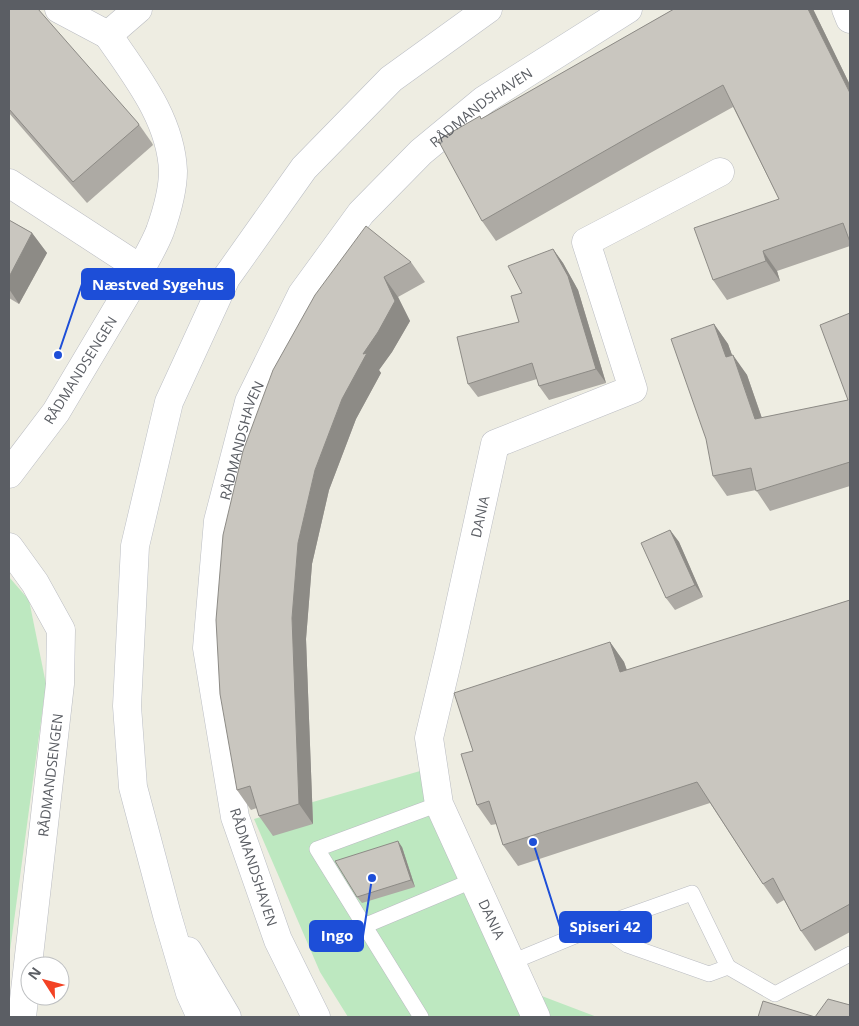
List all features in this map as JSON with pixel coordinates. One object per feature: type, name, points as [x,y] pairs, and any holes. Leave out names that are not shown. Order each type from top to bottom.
[{"type":"main road","points":[[59,9],[108,34],[138,9]]},
{"type":"main road","points":[[201,1017],[190,993],[167,915],[133,786],[127,706],[135,546],[169,402],[226,278],[304,168],[391,79],[488,9]]},
{"type":"main road","name":"RÅDMANDSHAVEN","points":[[316,1017],[278,940],[234,817],[207,648],[218,521],[249,402],[302,294],[361,213],[420,152],[484,100],[628,9]]},
{"type":"main road","points":[[846,9],[850,19]]},
{"type":"main road","name":"RÅDMANDSENGEN","points":[[9,474],[56,412],[141,269],[159,233],[168,204],[173,173],[168,136],[158,113],[108,34]]},
{"type":"main road","name":"DANIA","points":[[536,1017],[439,804],[429,738],[495,444],[633,389],[586,242],[720,172]]},
{"type":"main road","points":[[9,183],[141,269]]},
{"type":"main road","name":"RÅDMANDSENGEN","points":[[9,547],[35,584],[61,630],[60,684],[22,1017]]},
{"type":"main road","points":[[167,915],[227,1017]]},
{"type":"lane","points":[[421,1017],[317,849],[439,804]]},
{"type":"lane","points":[[364,926],[474,880]]},
{"type":"lane","points":[[512,962],[599,926],[692,893],[728,967],[775,994],[850,954]]},
{"type":"lane","points":[[599,926],[627,944],[709,974],[728,967]]},
{"type":"green space","points":[[9,577],[29,600],[46,684],[9,958]]},
{"type":"green space","points":[[427,769],[526,990],[597,1017],[348,1017],[320,972],[254,819]]},
{"type":"building","points":[[9,9],[38,9],[139,125],[73,182],[9,109]]},
{"type":"building","points":[[674,9],[808,9],[850,93],[850,242],[843,223],[763,251],[766,261],[713,280],[694,228],[779,199],[723,85],[482,221],[438,140],[480,116],[481,119]]},
{"type":"building","points":[[9,220],[32,233],[9,277]]},
{"type":"building","points":[[366,226],[411,262],[384,277],[395,301],[363,354],[367,353],[342,399],[315,470],[298,543],[292,618],[299,804],[259,816],[250,786],[237,790],[220,694],[216,620],[223,535],[243,451],[273,370],[315,295]]},
{"type":"building","points":[[553,249],[568,276],[596,369],[539,386],[532,363],[468,384],[457,337],[519,322],[511,296],[522,293],[508,266]]},
{"type":"building","points":[[850,313],[850,462],[756,491],[751,468],[713,476],[706,439],[671,339],[714,324],[726,357],[733,355],[755,419],[848,400],[820,325]]},
{"type":"building","points":[[670,530],[695,585],[666,598],[641,543]]},
{"type":"building","points":[[850,600],[850,904],[801,931],[773,878],[763,884],[697,782],[503,845],[489,801],[477,805],[461,754],[473,751],[454,693],[610,642],[620,672]]},
{"type":"building","points":[[398,841],[411,880],[357,897],[335,861]]},
{"type":"building","points":[[828,999],[850,1005],[850,1017],[815,1017]]},
{"type":"building","points":[[763,1001],[815,1017],[758,1017]]},
{"type":"place","name":"Næstved Sygehus","points":[[58,355]]},
{"type":"place","name":"Spiseri 42","points":[[533,842]]},
{"type":"place","name":"Ingo","points":[[372,878]]}]
